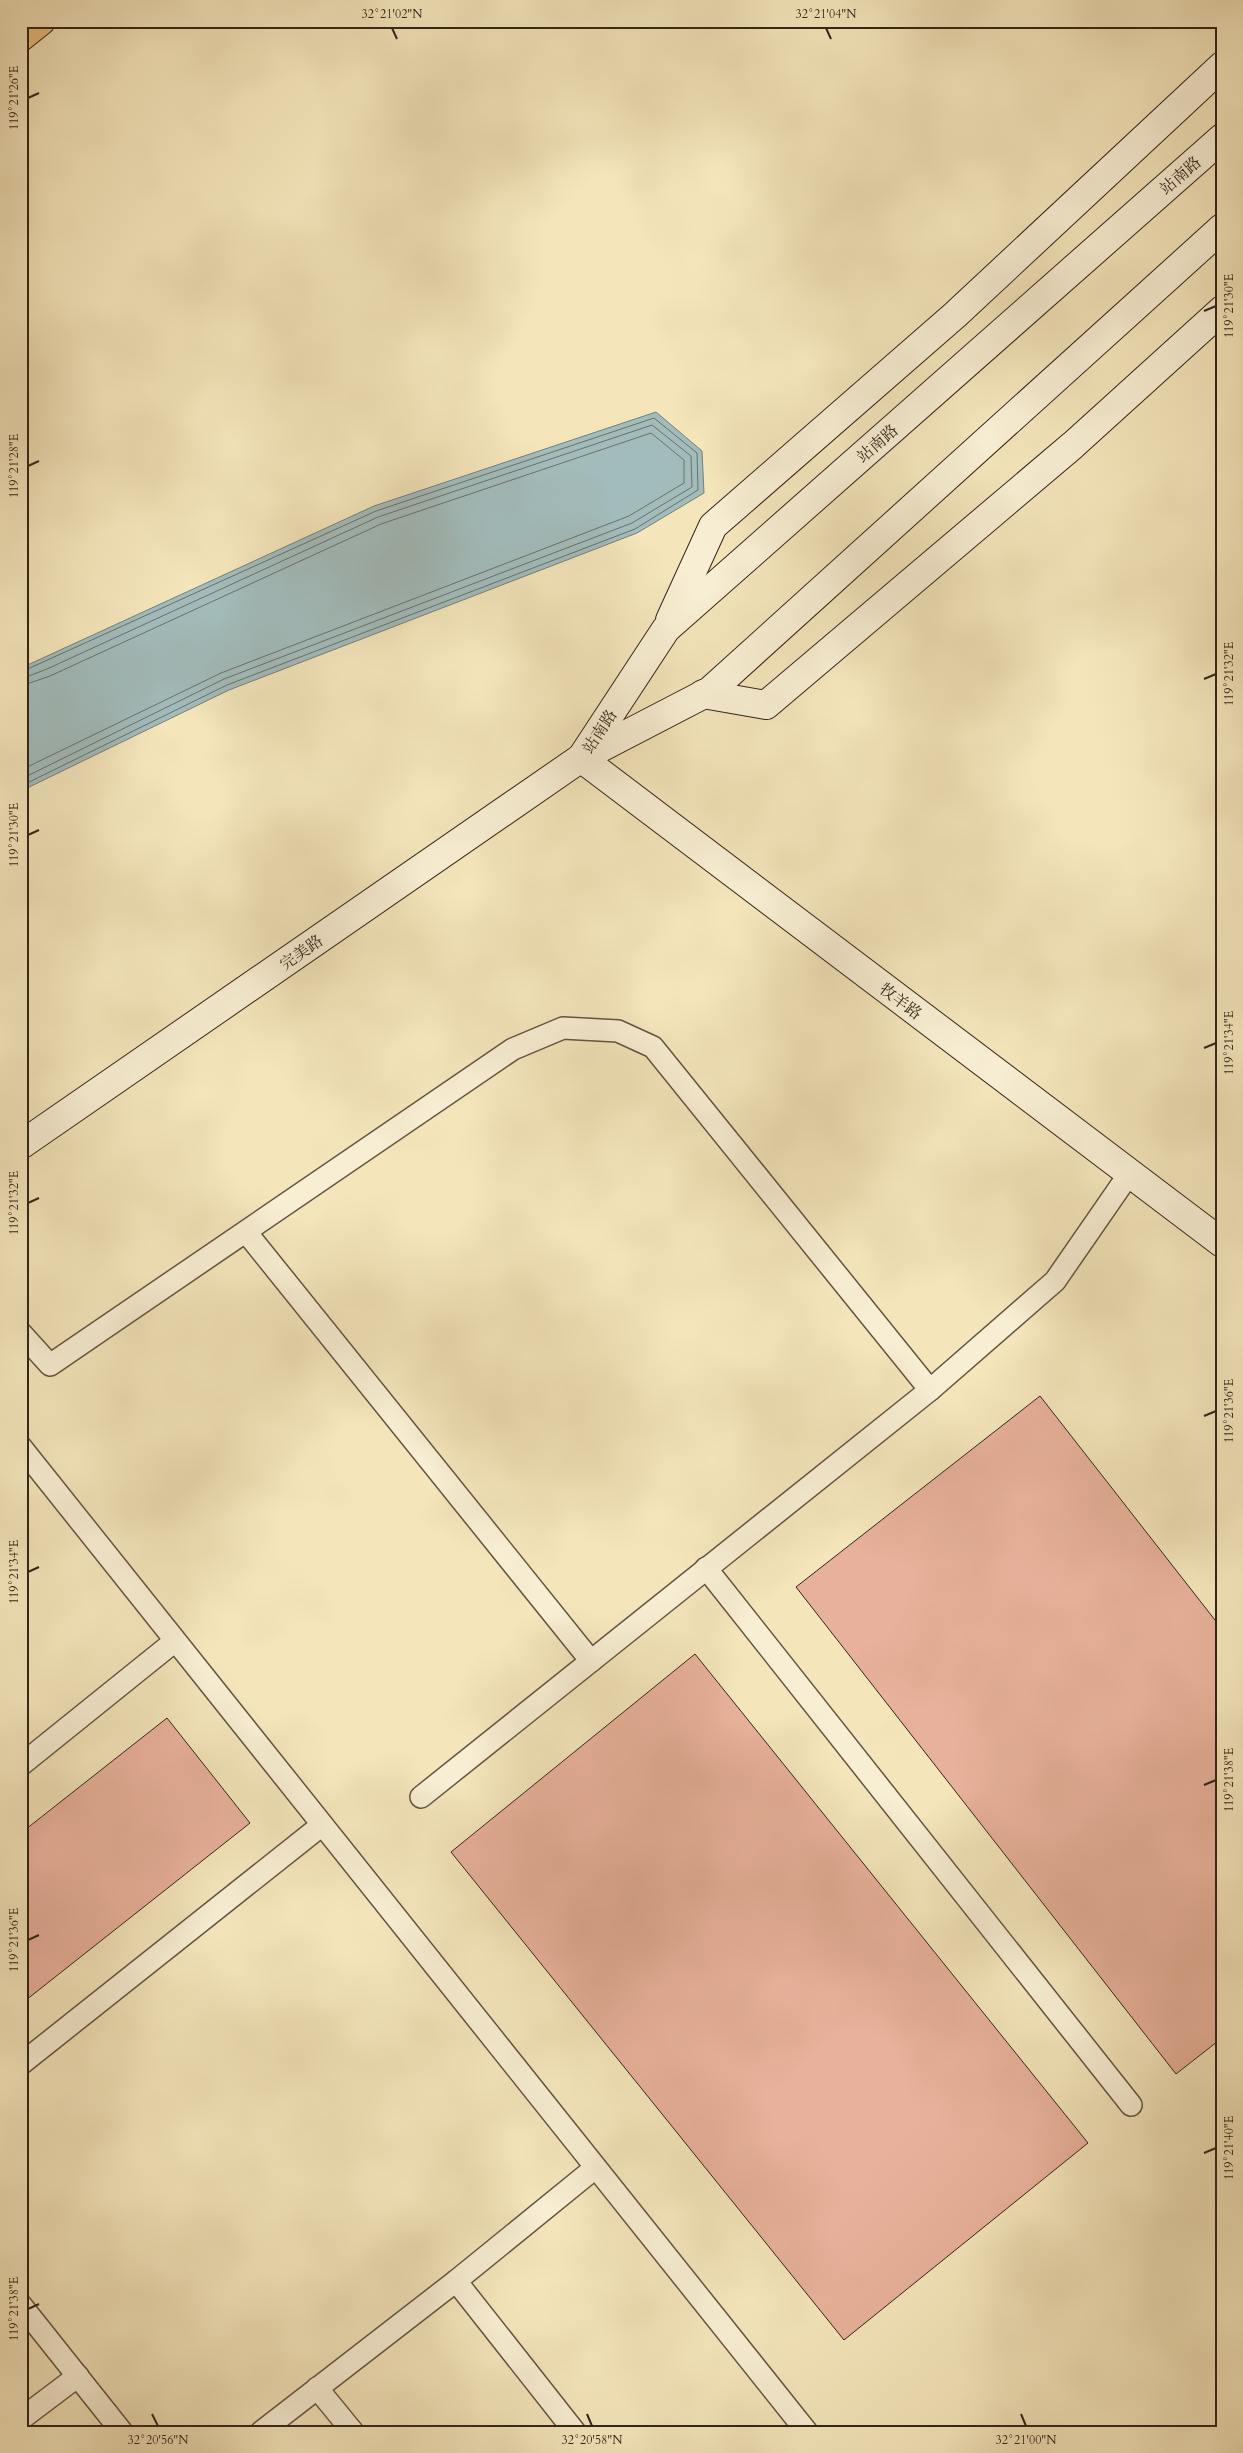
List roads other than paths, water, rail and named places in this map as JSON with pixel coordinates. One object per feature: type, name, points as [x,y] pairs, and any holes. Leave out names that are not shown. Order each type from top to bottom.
[{"type":"highway","points":[[21,37],[41,21]]},
{"type":"main road","points":[[666,629],[713,526],[955,315],[1222,66]]},
{"type":"main road","name":"站南路","points":[[581,758],[666,629],[1222,138]]},
{"type":"main road","name":"站南路","points":[[581,758],[703,694],[992,438],[1222,228]]},
{"type":"main road","points":[[703,694],[766,705],[1073,445],[1222,310]]},
{"type":"main road","name":"完美路","points":[[21,1145],[581,758]]},
{"type":"main road","name":"牧羊路","points":[[581,758],[1222,1243]]},
{"type":"lane","points":[[21,1333],[50,1365],[513,1049],[563,1028],[618,1031],[653,1047],[930,1390]]},
{"type":"lane","points":[[421,1797],[930,1390],[1055,1281],[1129,1174]]},
{"type":"lane","points":[[246,1232],[592,1661]]},
{"type":"lane","points":[[21,1447],[806,2432]]},
{"type":"lane","points":[[706,1568],[1131,2105]]},
{"type":"lane","points":[[21,1765],[175,1641]]},
{"type":"lane","points":[[21,2064],[322,1825]]},
{"type":"lane","points":[[261,2432],[456,2281],[595,2168]]},
{"type":"lane","points":[[456,2281],[575,2432]]},
{"type":"lane","points":[[21,2305],[122,2432]]},
{"type":"lane","points":[[21,2420],[78,2376]]},
{"type":"lane","points":[[317,2388],[353,2432]]},
{"type":"water","points":[[656,412],[702,451],[704,493],[637,533],[229,690],[21,791],[21,668],[374,506]]}]
